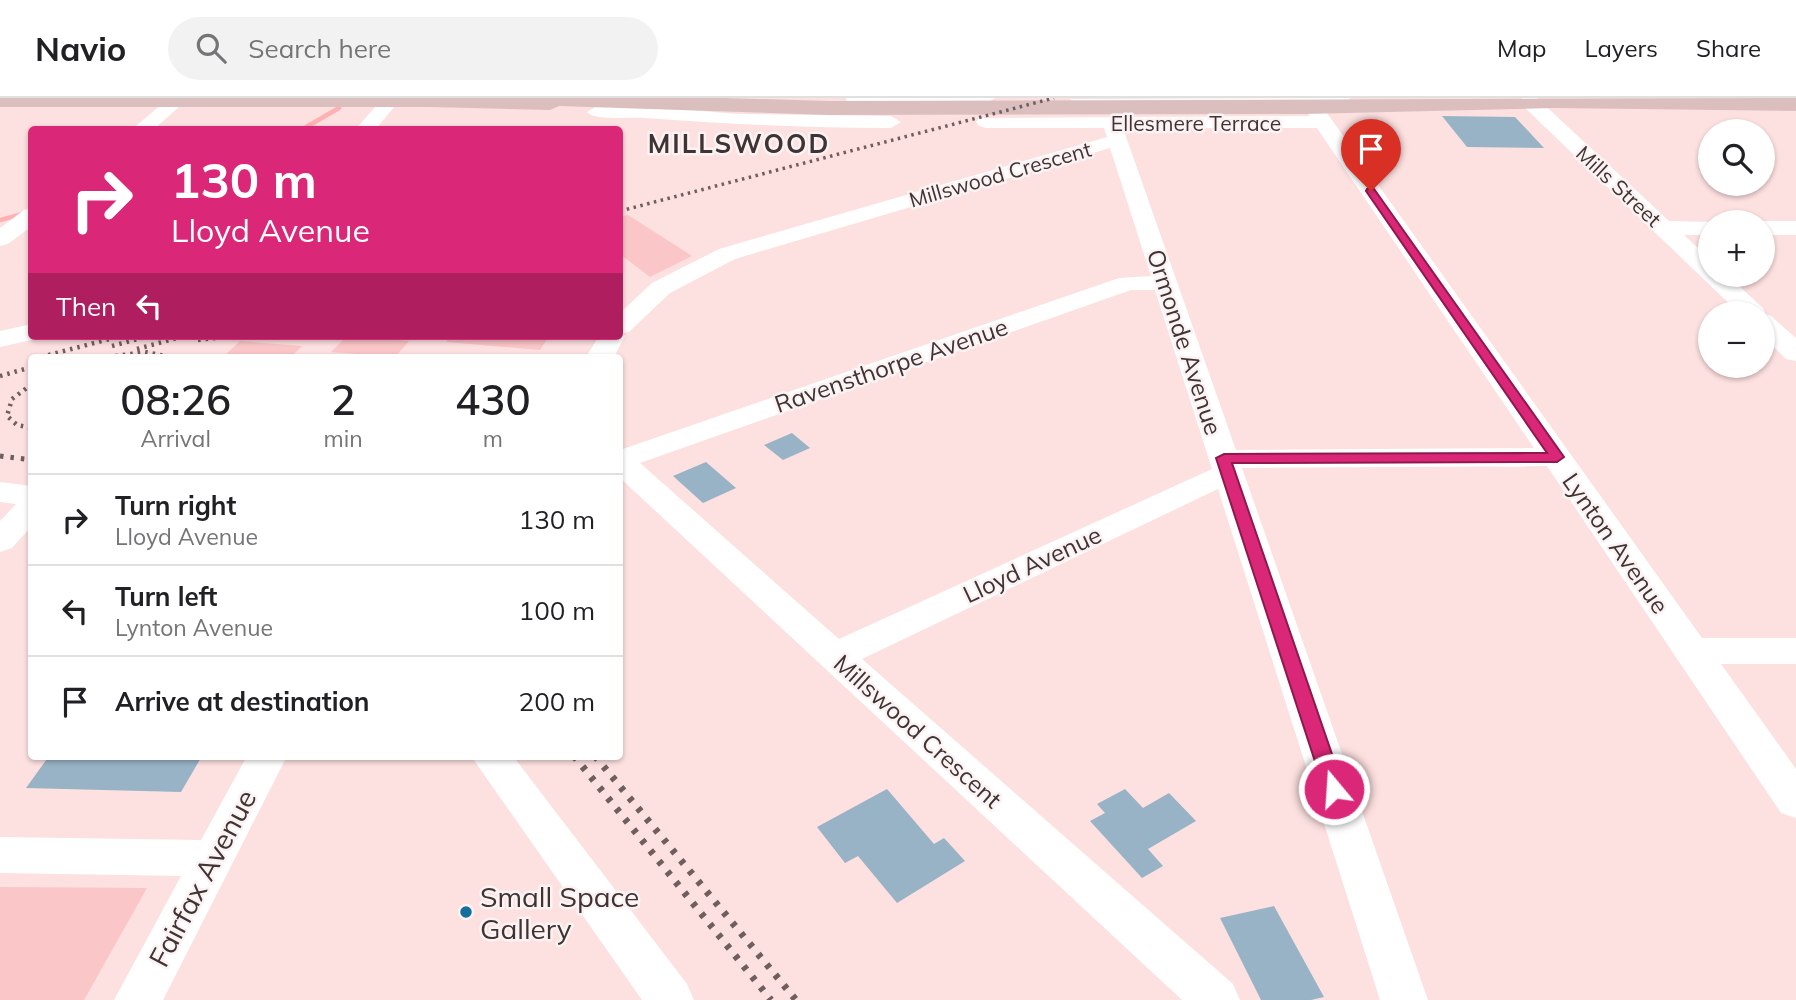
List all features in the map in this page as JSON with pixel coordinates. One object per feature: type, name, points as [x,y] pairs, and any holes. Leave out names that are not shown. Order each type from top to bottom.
[{"type":"main road","points":[[524,98],[596,108],[708,100],[817,108],[1312,108],[1387,104],[1759,101],[1796,104]]},
{"type":"main road","points":[[0,100],[436,99],[596,108],[791,113],[1532,104]]},
{"type":"street","points":[[708,100],[986,98]]},
{"type":"street","points":[[1079,99],[1312,108]]},
{"type":"street","points":[[145,126],[178,100]]},
{"type":"street","points":[[368,126],[391,100]]},
{"type":"street","name":"Mills Street","points":[[1532,104],[1698,261]]},
{"type":"street","points":[[596,108],[715,119],[891,122]]},
{"type":"street","name":"Ellesmere Terrace","points":[[986,122],[1115,131],[1312,108]]},
{"type":"street","name":"Lynton Avenue","points":[[1312,108],[1796,801]]},
{"type":"street","name":"Ormonde Avenue","points":[[1115,131],[1404,1000]]},
{"type":"street","name":"Millswood Crescent","points":[[623,323],[661,288],[727,254],[1115,131]]},
{"type":"street","points":[[0,239],[28,218]]},
{"type":"street","points":[[1663,228],[1698,228]]},
{"type":"street","points":[[1775,228],[1796,228]]},
{"type":"street","name":"Ravensthorpe Avenue","points":[[623,460],[1128,283],[1165,283]]},
{"type":"street","name":"Mills Street","points":[[1726,287],[1741,301]]},
{"type":"street","points":[[0,339],[28,333]]},
{"type":"street","points":[[1775,333],[1796,353]]},
{"type":"street","name":"Lloyd Avenue","points":[[835,656],[1226,466],[1557,457]]},
{"type":"street","name":"Millswood Crescent","points":[[623,464],[1216,1000]]},
{"type":"street","points":[[0,492],[28,496]]},
{"type":"street","points":[[0,541],[28,510]]},
{"type":"street","points":[[1691,651],[1796,651]]},
{"type":"street","name":"Fairfax Avenue","points":[[138,1000],[265,760]]},
{"type":"street","points":[[494,760],[670,1000]]},
{"type":"street","points":[[0,855],[213,858]]},
{"type":"shaded area","points":[[628,215],[692,256],[650,277],[623,256],[623,216]]},
{"type":"shaded area","points":[[343,340],[409,341],[398,354],[331,352]]},
{"type":"shaded area","points":[[448,340],[546,340],[540,350],[446,342]]},
{"type":"shaded area","points":[[240,341],[302,346],[294,354],[226,354]]},
{"type":"shaded area","points":[[0,887],[147,888],[84,1000],[0,1000]]},
{"type":"building","points":[[1442,116],[1515,117],[1544,148],[1467,147]]},
{"type":"building","points":[[792,433],[810,448],[783,460],[764,445]]},
{"type":"building","points":[[706,462],[736,488],[703,503],[673,476]]},
{"type":"building","points":[[46,760],[200,760],[181,792],[26,788]]},
{"type":"building","points":[[887,789],[934,844],[944,838],[965,861],[897,903],[858,856],[845,863],[817,827]]},
{"type":"building","points":[[1125,789],[1143,808],[1169,793],[1196,821],[1148,849],[1163,866],[1142,878],[1090,821],[1105,813],[1097,804]]},
{"type":"building","points":[[1274,906],[1324,997],[1311,1000],[1261,1000],[1220,918]]},
{"type":"waterway","points":[[308,126],[339,108]]},
{"type":"waterway","points":[[0,220],[23,214]]},
{"type":"railway","points":[[623,210],[1054,98]]},
{"type":"railway","points":[[52,354],[106,340]]},
{"type":"railway","points":[[112,346],[134,340]]},
{"type":"railway","points":[[137,349],[170,340]]},
{"type":"railway","points":[[130,354],[155,354]]},
{"type":"railway","points":[[0,376],[28,368]]},
{"type":"railway","points":[[28,387],[12,399],[7,416],[17,425],[28,427]]},
{"type":"railway","points":[[0,456],[28,460]]},
{"type":"railway","points":[[577,760],[771,1000]]},
{"type":"railway","points":[[598,760],[796,1000]]},
{"type":"place","name":"Small Space Gallery","points":[[466,912]]},
{"type":"district","name":"MILLSWOOD","points":[[739,143]]},
{"type":"route","points":[[1334,789],[1224,458],[1557,457],[1371,191]]}]
